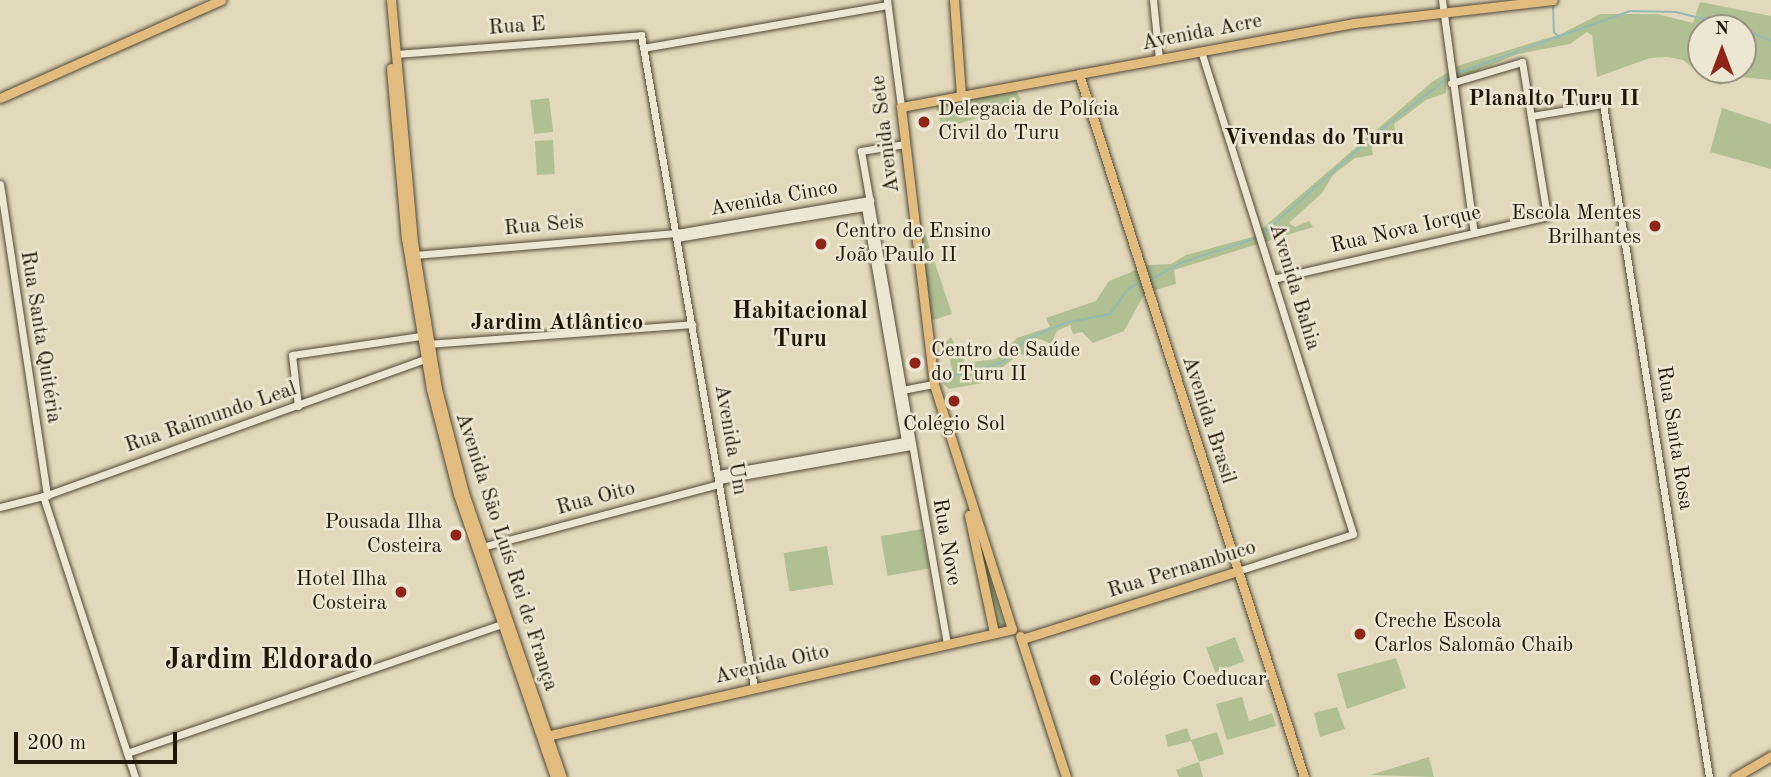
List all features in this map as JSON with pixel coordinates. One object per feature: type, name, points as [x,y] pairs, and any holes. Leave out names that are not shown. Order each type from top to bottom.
[{"type":"main road","points":[[189,14],[214,0]]},
{"type":"main road","points":[[0,98],[221,0]]},
{"type":"main road","name":"Avenida São Luís Rei de França","points":[[385,0],[402,203],[421,336],[482,547],[555,777]]},
{"type":"main road","name":"Avenida São Luís Rei de França","points":[[391,0],[415,255],[428,359],[458,494],[502,624],[562,777]]},
{"type":"main road","points":[[954,0],[961,96]]},
{"type":"main road","name":"Avenida Acre","points":[[901,107],[1201,51],[1443,11],[1551,0]]},
{"type":"main road","name":"Avenida Brasil","points":[[1079,74],[1304,777]]},
{"type":"main road","name":"Avenida Sete","points":[[901,107],[934,384],[1012,629]]},
{"type":"main road","name":"Avenida Sete","points":[[960,469],[994,633]]},
{"type":"main road","name":"Rua Pernambuco","points":[[1022,639],[1238,571]]},
{"type":"main road","points":[[1012,629],[1022,639],[1066,777]]},
{"type":"main road","name":"Avenida Oito","points":[[544,736],[1012,629]]},
{"type":"main road","points":[[1735,777],[1771,756]]},
{"type":"street","points":[[1153,0],[1159,59]]},
{"type":"street","points":[[1442,0],[1451,82],[1474,233]]},
{"type":"street","points":[[643,48],[887,3]]},
{"type":"street","name":"Avenida Sete","points":[[887,3],[901,107]]},
{"type":"street","name":"Rua E","points":[[396,54],[641,35]]},
{"type":"street","name":"Avenida Um","points":[[641,35],[754,687]]},
{"type":"street","name":"Avenida Bahia","points":[[1201,51],[1353,534]]},
{"type":"street","points":[[1451,82],[1522,64],[1531,116]]},
{"type":"street","name":"Rua Santa Rosa","points":[[1531,116],[1603,104],[1709,777]]},
{"type":"street","name":"Rua Nova Iorque","points":[[1273,279],[1547,216],[1531,116]]},
{"type":"street","points":[[905,144],[861,151],[867,204],[908,444]]},
{"type":"street","name":"Rua Santa Quitéria","points":[[0,184],[45,495],[135,777]]},
{"type":"street","name":"Avenida Cinco","points":[[676,236],[867,204]]},
{"type":"street","name":"Rua Seis","points":[[415,255],[676,236]]},
{"type":"street","points":[[428,344],[692,324]]},
{"type":"street","points":[[298,406],[292,355],[421,336]]},
{"type":"street","name":"Rua Raimundo Leal","points":[[0,507],[45,495],[428,359]]},
{"type":"street","points":[[899,391],[934,384]]},
{"type":"street","name":"Rua Oito","points":[[482,547],[719,479],[908,444]]},
{"type":"street","name":"Rua Nove","points":[[908,444],[947,643]]},
{"type":"street","name":"Rua Pernambuco","points":[[1238,571],[1353,534]]},
{"type":"street","points":[[127,752],[502,624]]},
{"type":"green space","points":[[1700,2],[1771,16],[1771,80],[1757,79],[1757,14],[1696,14]]},
{"type":"green space","points":[[1600,14],[1657,14],[1687,22],[1687,63],[1668,57],[1650,58],[1597,77],[1592,35],[1587,32],[1570,44],[1518,54],[1446,83],[1446,93],[1426,100],[1394,124],[1396,137],[1371,142],[1373,155],[1355,158],[1333,175],[1322,193],[1289,223],[1295,227],[1309,221],[1313,227],[1174,270],[1176,284],[1145,293],[1124,331],[1093,343],[1082,332],[1073,334],[1070,325],[1057,331],[1051,344],[1040,339],[1033,342],[1027,355],[1019,354],[983,383],[949,389],[935,376],[952,369],[946,342],[951,337],[965,363],[996,359],[1017,338],[1050,327],[1046,318],[1096,301],[1109,281],[1148,265],[1171,264],[1186,255],[1252,237],[1432,82],[1460,65],[1561,34]]},
{"type":"green space","points":[[1015,90],[1021,99],[1015,106],[942,129],[936,106]]},
{"type":"green space","points":[[549,98],[553,132],[534,134],[530,100]]},
{"type":"green space","points":[[1722,108],[1771,124],[1771,169],[1710,152]]},
{"type":"green space","points":[[553,140],[555,174],[537,175],[535,141]]},
{"type":"green space","points":[[917,209],[952,314],[930,321]]},
{"type":"green space","points":[[972,520],[1005,626],[996,628]]},
{"type":"green space","points":[[922,529],[929,568],[888,576],[881,536]]},
{"type":"green space","points":[[827,546],[833,585],[790,591],[784,553]]},
{"type":"green space","points":[[1235,637],[1244,661],[1215,672],[1206,648]]},
{"type":"green space","points":[[1396,658],[1406,688],[1347,709],[1337,674]]},
{"type":"green space","points":[[1242,697],[1249,721],[1272,713],[1276,726],[1227,740],[1216,704]]},
{"type":"green space","points":[[1337,707],[1345,729],[1320,737],[1314,713]]},
{"type":"green space","points":[[1187,728],[1191,740],[1217,732],[1224,754],[1199,762],[1191,741],[1168,747],[1165,735]]},
{"type":"green space","points":[[1429,757],[1434,777],[1370,775]]},
{"type":"green space","points":[[1199,762],[1203,777],[1179,777],[1176,770]]},
{"type":"waterway","points":[[1553,5],[1554,32],[1560,38]]},
{"type":"waterway","points":[[1454,74],[1630,11],[1687,15]]},
{"type":"waterway","points":[[1757,35],[1771,41]]},
{"type":"waterway","points":[[1261,235],[1378,132],[1449,77]]},
{"type":"waterway","points":[[1148,281],[1180,263],[1256,238]]},
{"type":"waterway","points":[[948,377],[1001,363],[1027,339],[1065,323],[1110,314],[1129,288],[1142,282]]},
{"type":"place","name":"Delegacia de Polícia Civil do Turu","points":[[924,122]]},
{"type":"place","name":"Escola Mentes Brilhantes","points":[[1655,226]]},
{"type":"place","name":"Centro de Ensino João Paulo II","points":[[821,244]]},
{"type":"place","name":"Centro de Saúde do Turu II","points":[[915,363]]},
{"type":"place","name":"Colégio Sol","points":[[954,401]]},
{"type":"place","name":"Pousada Ilha Costeira","points":[[456,535]]},
{"type":"place","name":"Hotel Ilha Costeira","points":[[401,592]]},
{"type":"place","name":"Creche Escola Carlos Salomão Chaib","points":[[1360,634]]},
{"type":"place","name":"Colégio Coeducar","points":[[1095,680]]},
{"type":"district","name":"Planalto Turu II","points":[[1554,99]]},
{"type":"district","name":"Vivendas do Turu","points":[[1314,138]]},
{"type":"district","name":"Jardim Atlântico","points":[[557,323]]},
{"type":"district","name":"Habitacional Turu","points":[[800,327]]},
{"type":"district","name":"Jardim Eldorado","points":[[269,661]]}]
